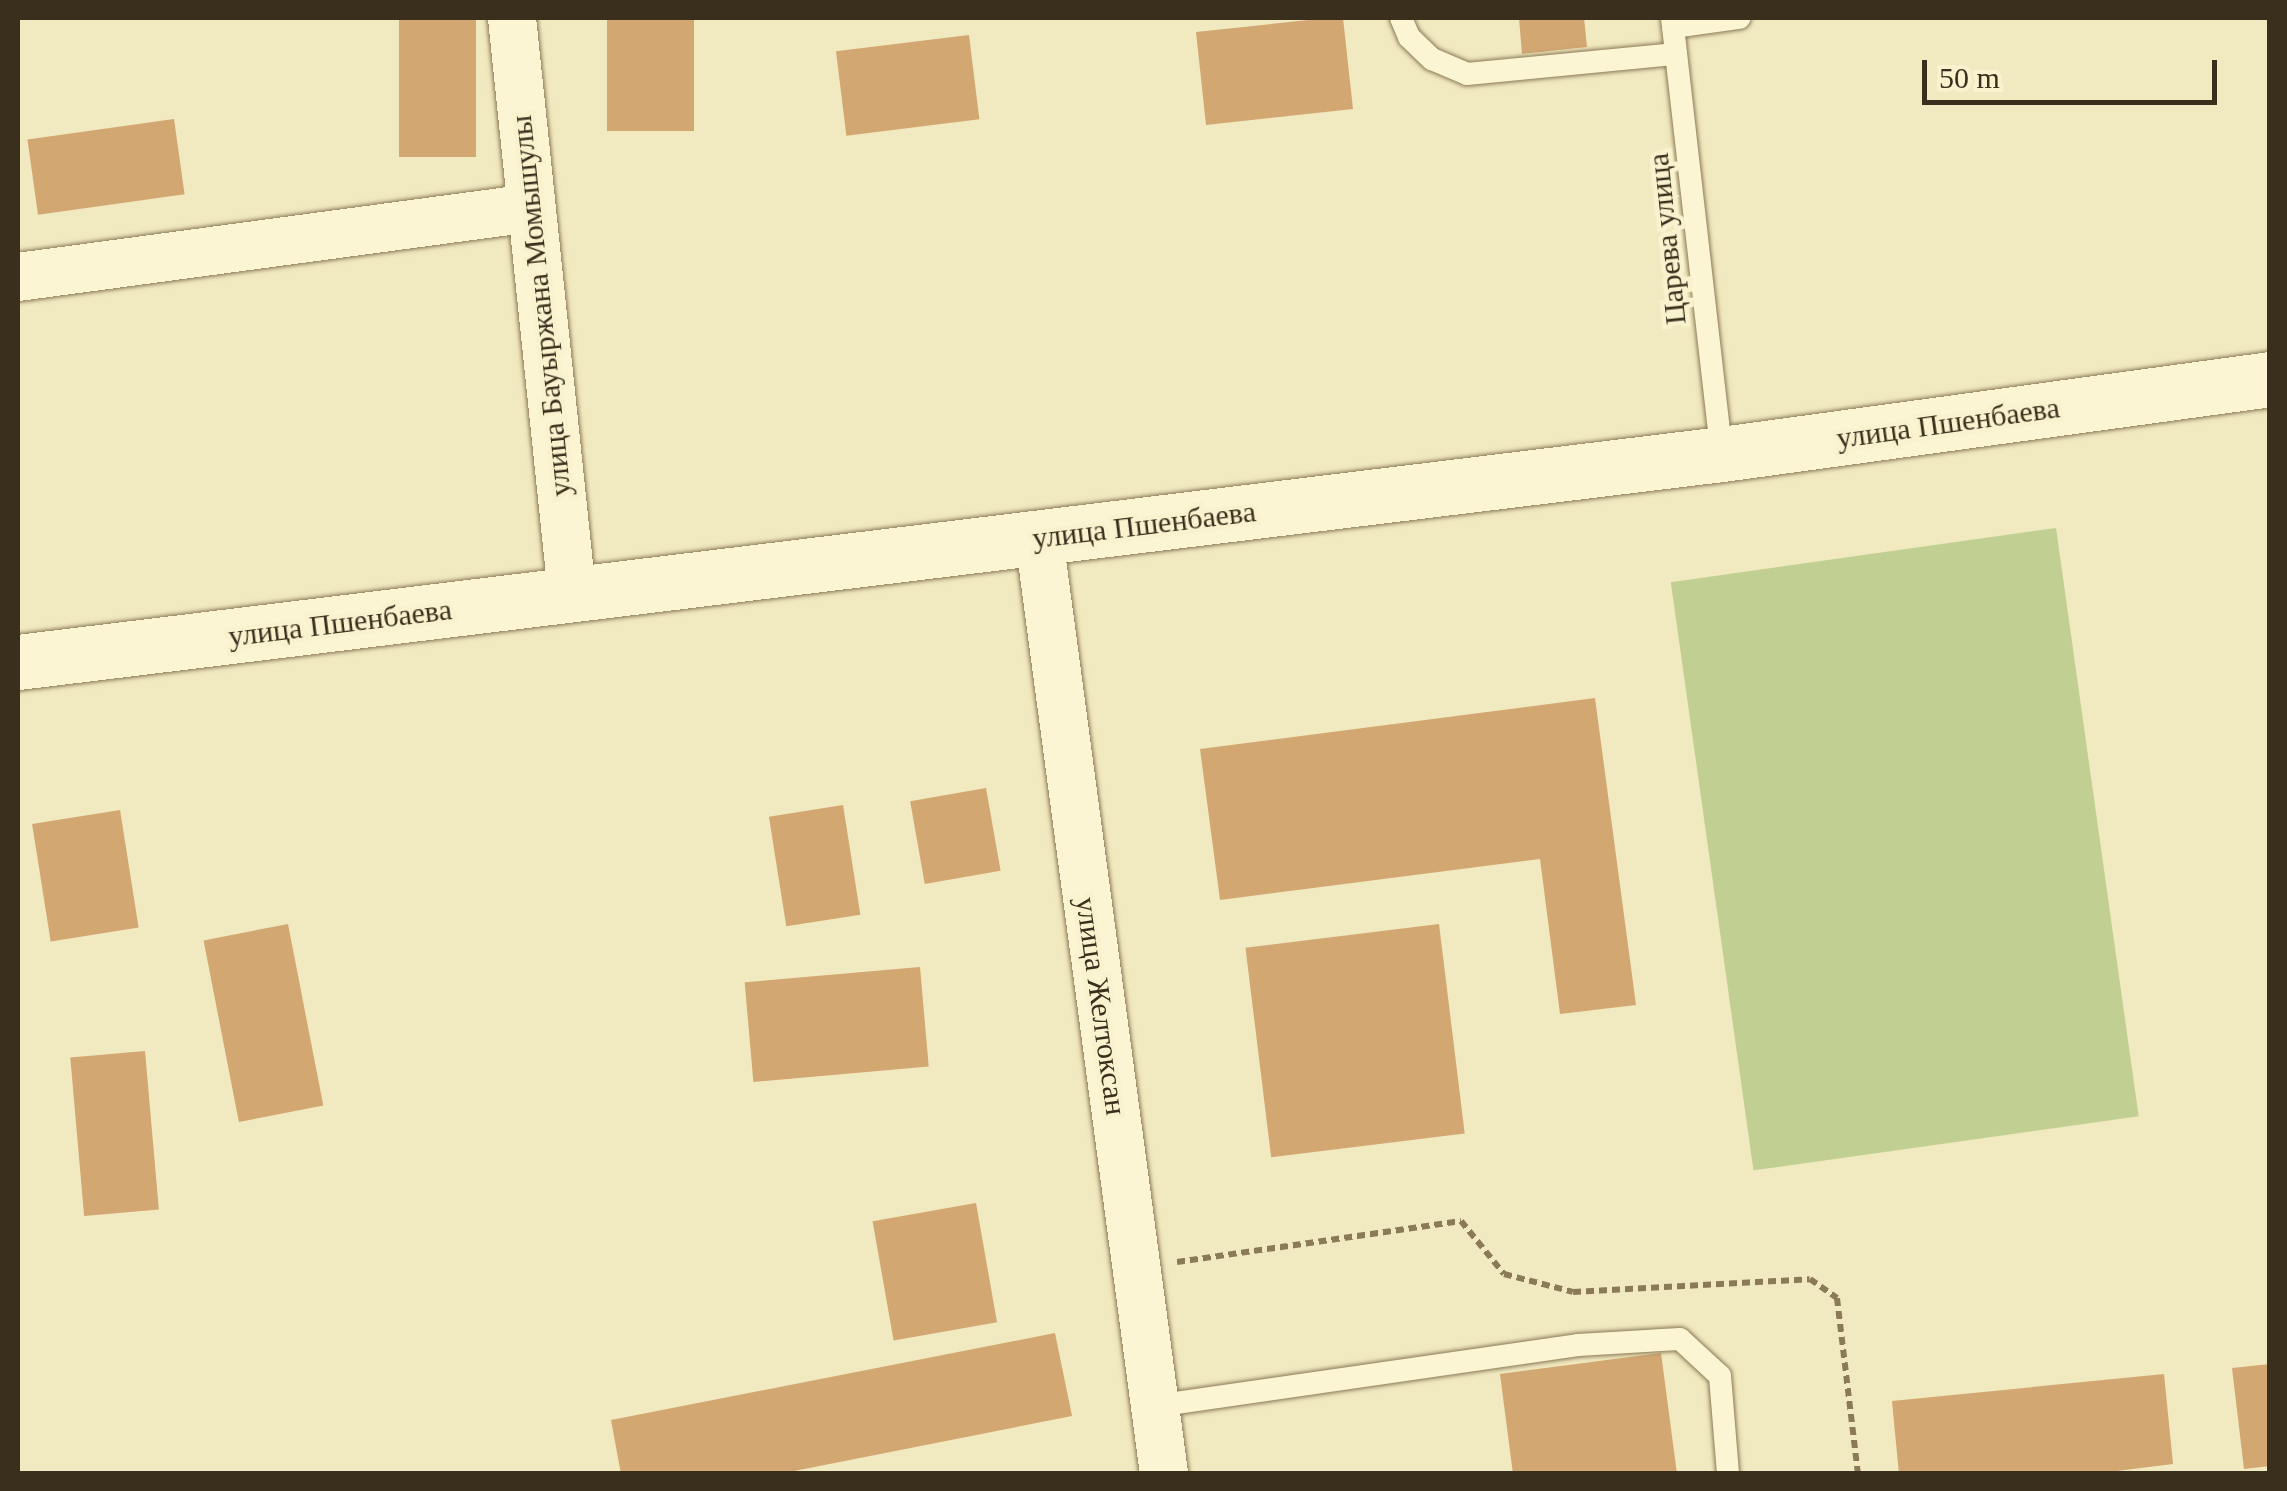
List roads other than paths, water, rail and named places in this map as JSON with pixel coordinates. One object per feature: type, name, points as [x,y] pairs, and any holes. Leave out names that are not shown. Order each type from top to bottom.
[{"type":"street","name":"улица Бауыржана Момышулы","points":[[512,18],[572,594]]},
{"type":"street","points":[[18,277],[531,208]]},
{"type":"street","name":"улица Пшенбаева","points":[[18,662],[1722,454],[2270,379]]},
{"type":"street","name":"улица Желтоксан","points":[[1038,538],[1164,1474]]},
{"type":"lane","points":[[1401,18],[1409,38],[1432,60],[1467,74],[1676,54]]},
{"type":"lane","points":[[1672,22],[1738,18]]},
{"type":"lane","name":"Царева улица","points":[[1672,22],[1722,454]]},
{"type":"lane","points":[[1155,1406],[1578,1345],[1680,1339],[1720,1376],[1728,1474]]}]
